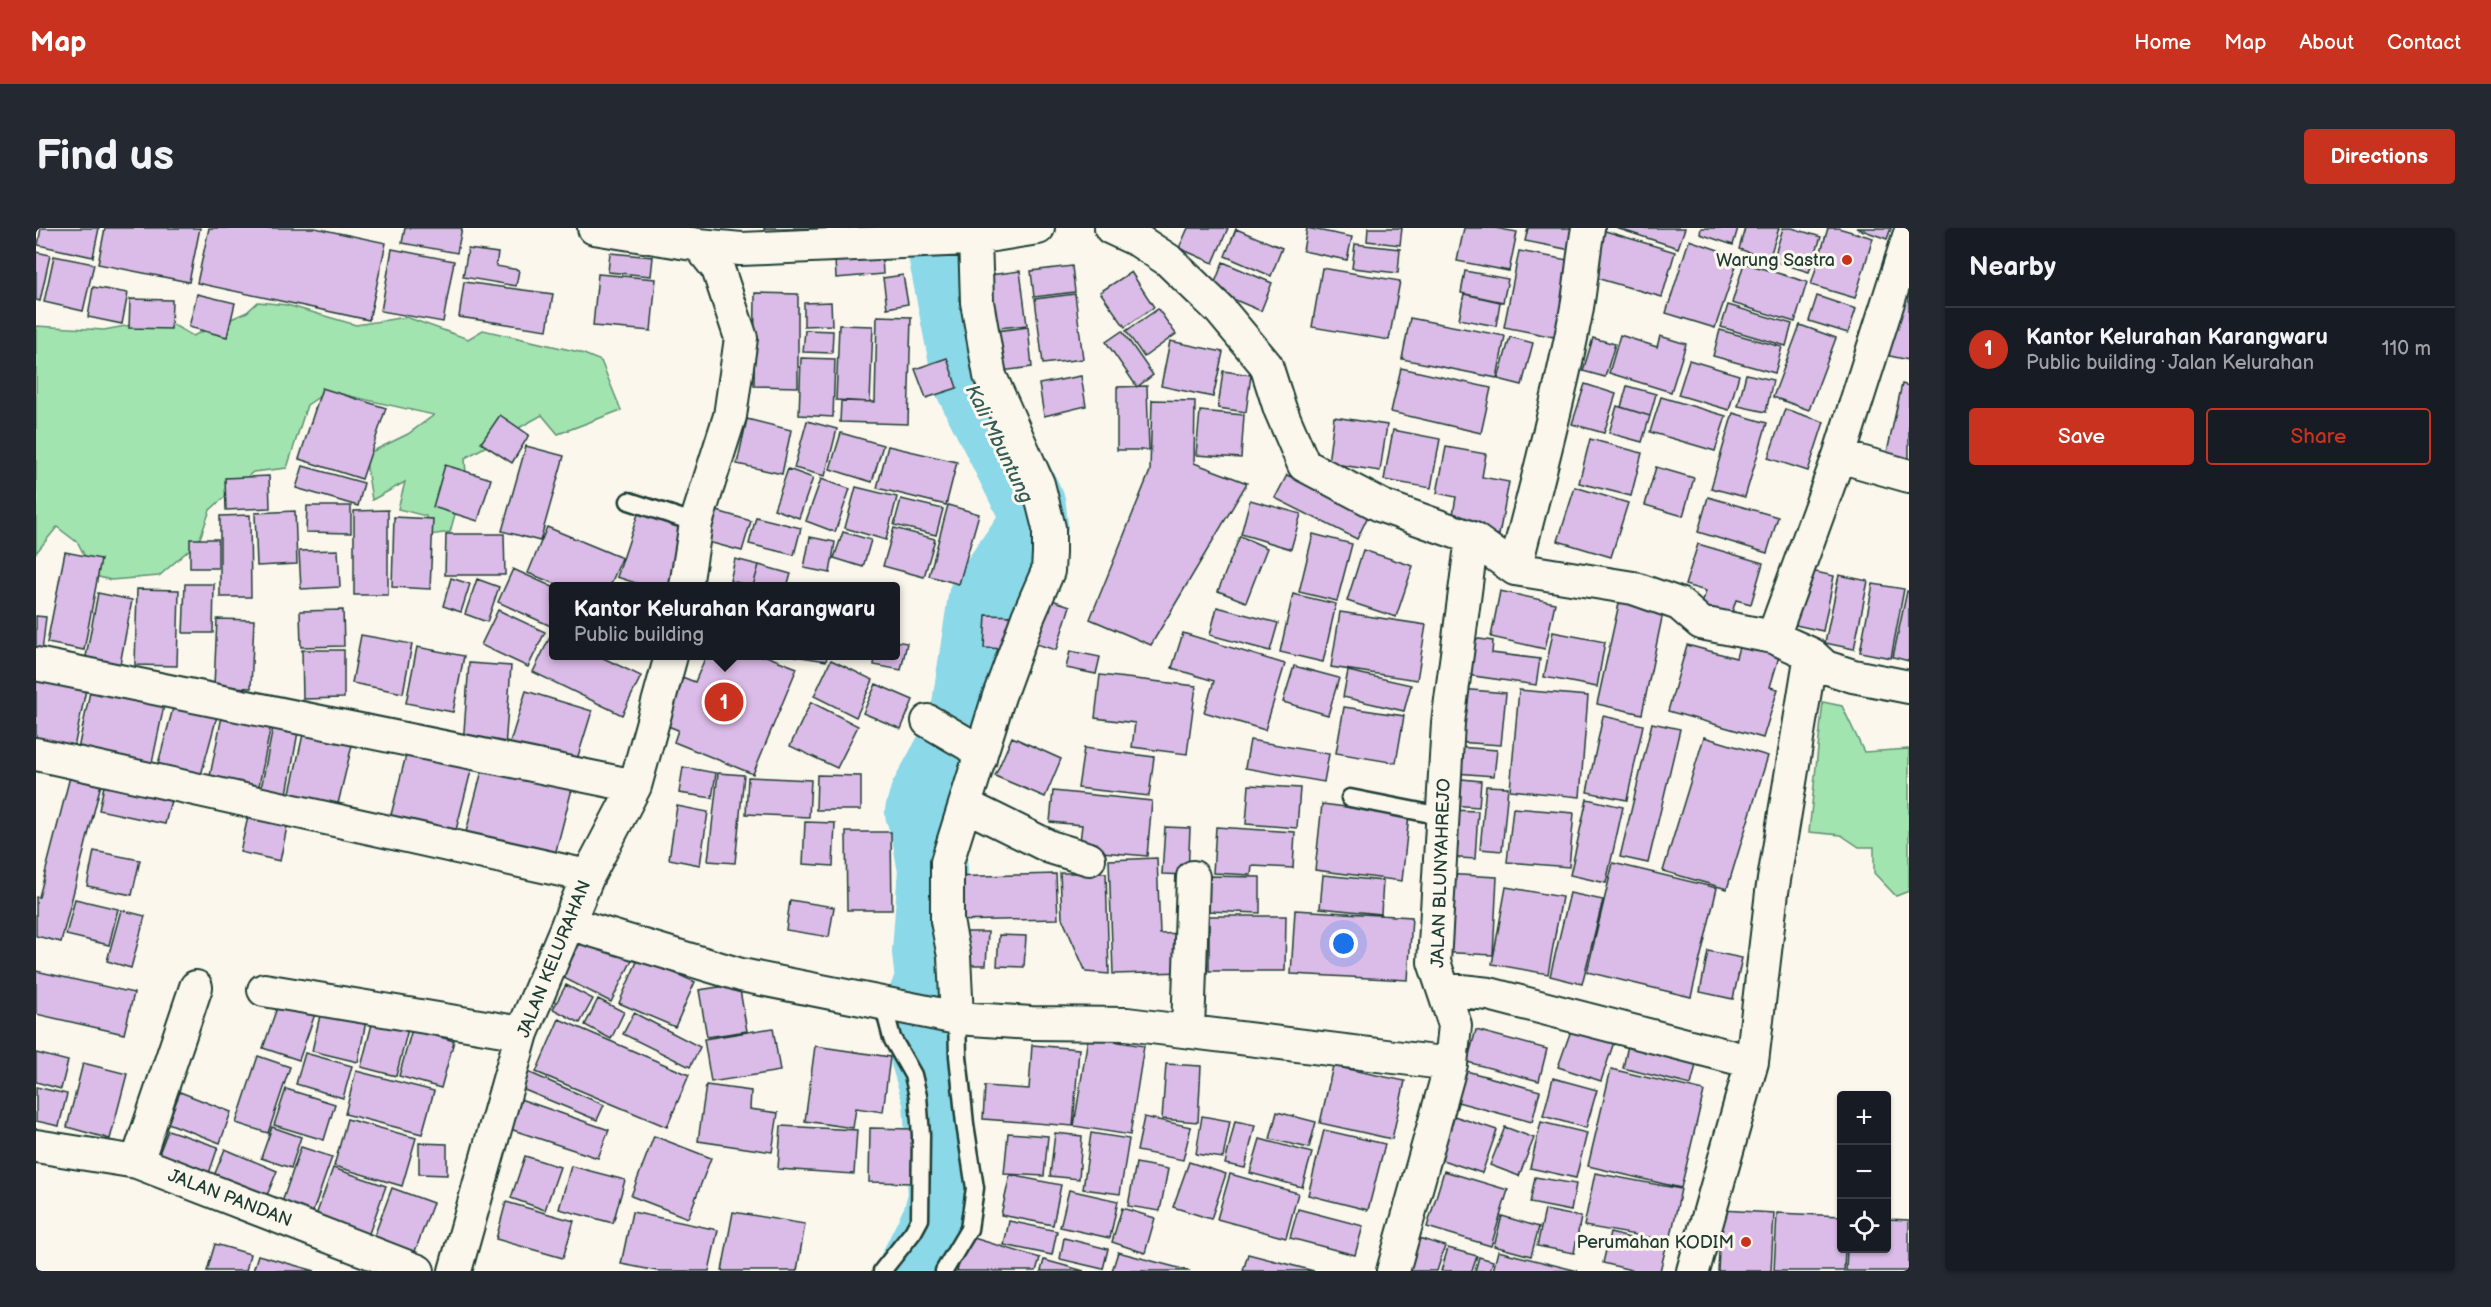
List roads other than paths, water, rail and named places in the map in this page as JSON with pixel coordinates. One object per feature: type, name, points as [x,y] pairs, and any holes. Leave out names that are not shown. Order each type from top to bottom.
[{"type":"street","points":[[605,229],[699,245],[750,242],[902,243],[972,238],[1038,228]]},
{"type":"street","points":[[1111,228],[1139,241],[1168,260],[1220,309],[1266,365],[1280,409],[1304,465],[1382,506],[1472,538],[1515,569],[1633,588],[1679,604],[1701,623],[1773,637],[1811,654],[1825,667],[1853,676],[1909,687]]},
{"type":"street","points":[[1515,569],[1574,325],[1588,228]]},
{"type":"street","points":[[957,1018],[954,956],[947,921],[947,862],[965,805],[956,739],[999,696],[1028,617],[1048,572],[1049,536],[1038,484],[990,376],[977,302],[972,238]]},
{"type":"street","points":[[1773,637],[1839,456],[1909,240]]},
{"type":"street","points":[[687,582],[696,523],[730,416],[741,338],[750,242]]},
{"type":"street","points":[[699,245],[718,269],[741,338]]},
{"type":"street","points":[[1839,456],[1909,476]]},
{"type":"street","name":"JALAN BLUNYAHREJO","points":[[1393,1271],[1451,1064],[1455,1025],[1434,962],[1448,723],[1472,538]]},
{"type":"street","points":[[1693,1271],[1752,1062],[1772,892],[1811,654]]},
{"type":"street","name":"JALAN KELURAHAN","points":[[455,1271],[522,1033],[588,876],[635,786],[670,660]]},
{"type":"street","points":[[36,664],[635,786]]},
{"type":"street","points":[[36,754],[588,876]]},
{"type":"street","points":[[965,805],[1050,847],[1089,859]]},
{"type":"street","points":[[1188,1031],[1193,877]]},
{"type":"street","points":[[567,924],[741,975],[957,1018],[1031,1023],[1127,1024],[1451,1064]]},
{"type":"street","points":[[137,1162],[195,987]]},
{"type":"street","points":[[1443,989],[1489,994],[1752,1062]]},
{"type":"street","points":[[264,990],[522,1033]]},
{"type":"street","name":"JALAN PANDAN","points":[[36,1146],[137,1162],[418,1271]]},
{"type":"lane","points":[[629,501],[696,523]]},
{"type":"lane","points":[[1350,798],[1442,816]]},
{"type":"lane","points":[[882,1271],[913,1233],[920,1219],[921,1136],[918,1096],[913,1074],[892,1038],[887,1004]]},
{"type":"lane","points":[[944,1271],[969,1229],[975,1188],[958,1056],[957,1018]]},
{"type":"waterway","name":"Kali Mbuntung","points":[[912,1271],[937,1220],[943,1197],[938,1099],[925,1056],[920,1006],[930,980],[927,952],[933,870],[926,830],[920,812],[924,798],[964,725],[983,598],[1033,526],[1031,506],[968,381],[938,228]]},
{"type":"place","name":"Warung Sastra","points":[[1847,260]]},
{"type":"place","name":"Kantor Kelurahan Karangwaru","points":[[724,702]]},
{"type":"place","name":"Perumahan KODIM","points":[[1746,1242]]}]
